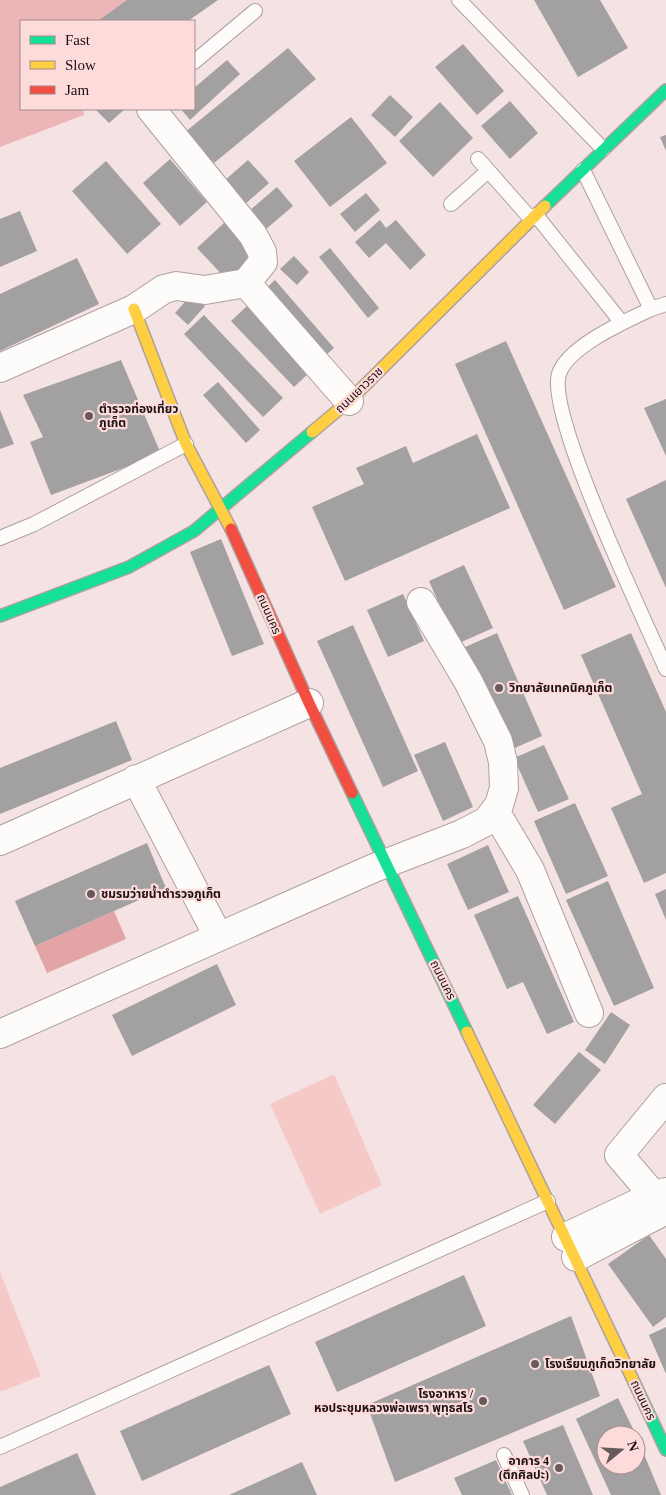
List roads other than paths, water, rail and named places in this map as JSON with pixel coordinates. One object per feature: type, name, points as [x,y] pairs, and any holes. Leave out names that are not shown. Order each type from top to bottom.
[{"type":"street","name":"ถนนเยาวราช","points":[[0,616],[130,567],[194,531],[222,509],[349,401],[603,149],[666,90]]},
{"type":"street","points":[[0,368],[134,309],[164,289],[176,286],[205,290],[246,283],[263,262],[262,252],[253,235],[152,110]]},
{"type":"street","points":[[246,283],[349,401]]},
{"type":"street","name":"ถนนนคร","points":[[134,309],[186,444],[222,509],[309,703],[571,1247],[666,1450]]},
{"type":"street","points":[[0,1034],[218,936],[387,863],[462,834],[487,821],[495,811],[504,788],[503,762],[498,740],[468,681],[421,602]]},
{"type":"street","points":[[0,841],[309,703]]},
{"type":"street","points":[[136,779],[218,936]]},
{"type":"street","points":[[495,811],[530,870],[589,1013]]},
{"type":"street","points":[[571,1247],[663,1202],[619,1155],[666,1098]]},
{"type":"lane","points":[[458,0],[603,149]]},
{"type":"lane","points":[[195,61],[255,11]]},
{"type":"lane","points":[[478,160],[534,217],[622,323]]},
{"type":"lane","points":[[583,170],[651,309]]},
{"type":"lane","points":[[451,204],[488,172]]},
{"type":"lane","points":[[666,304],[622,323],[572,356],[560,372],[558,385],[578,464],[666,669]]},
{"type":"lane","points":[[0,538],[34,524],[186,444]]},
{"type":"lane","points":[[0,1447],[548,1201]]},
{"type":"lane","points":[[504,1454],[522,1495]]},
{"type":"place","name":"ตำรวจท่องเที่ยว ภูเก็ต","points":[[89,416]]},
{"type":"place","name":"วิทยาลัยเทคนิคภูเก็ต","points":[[499,688]]},
{"type":"place","name":"ชมรมว่ายน้ำตำรวจภูเก็ต","points":[[91,894]]},
{"type":"place","name":"โรงเรียนภูเก็ตวิทยาลัย","points":[[535,1364]]},
{"type":"place","name":"โรงอาหาร / หอประชุมหลวงพ่อเพรา พุทฺธสโร","points":[[483,1401]]},
{"type":"place","name":"อาคาร 4 (ตึกศิลปะ)","points":[[559,1468]]}]
